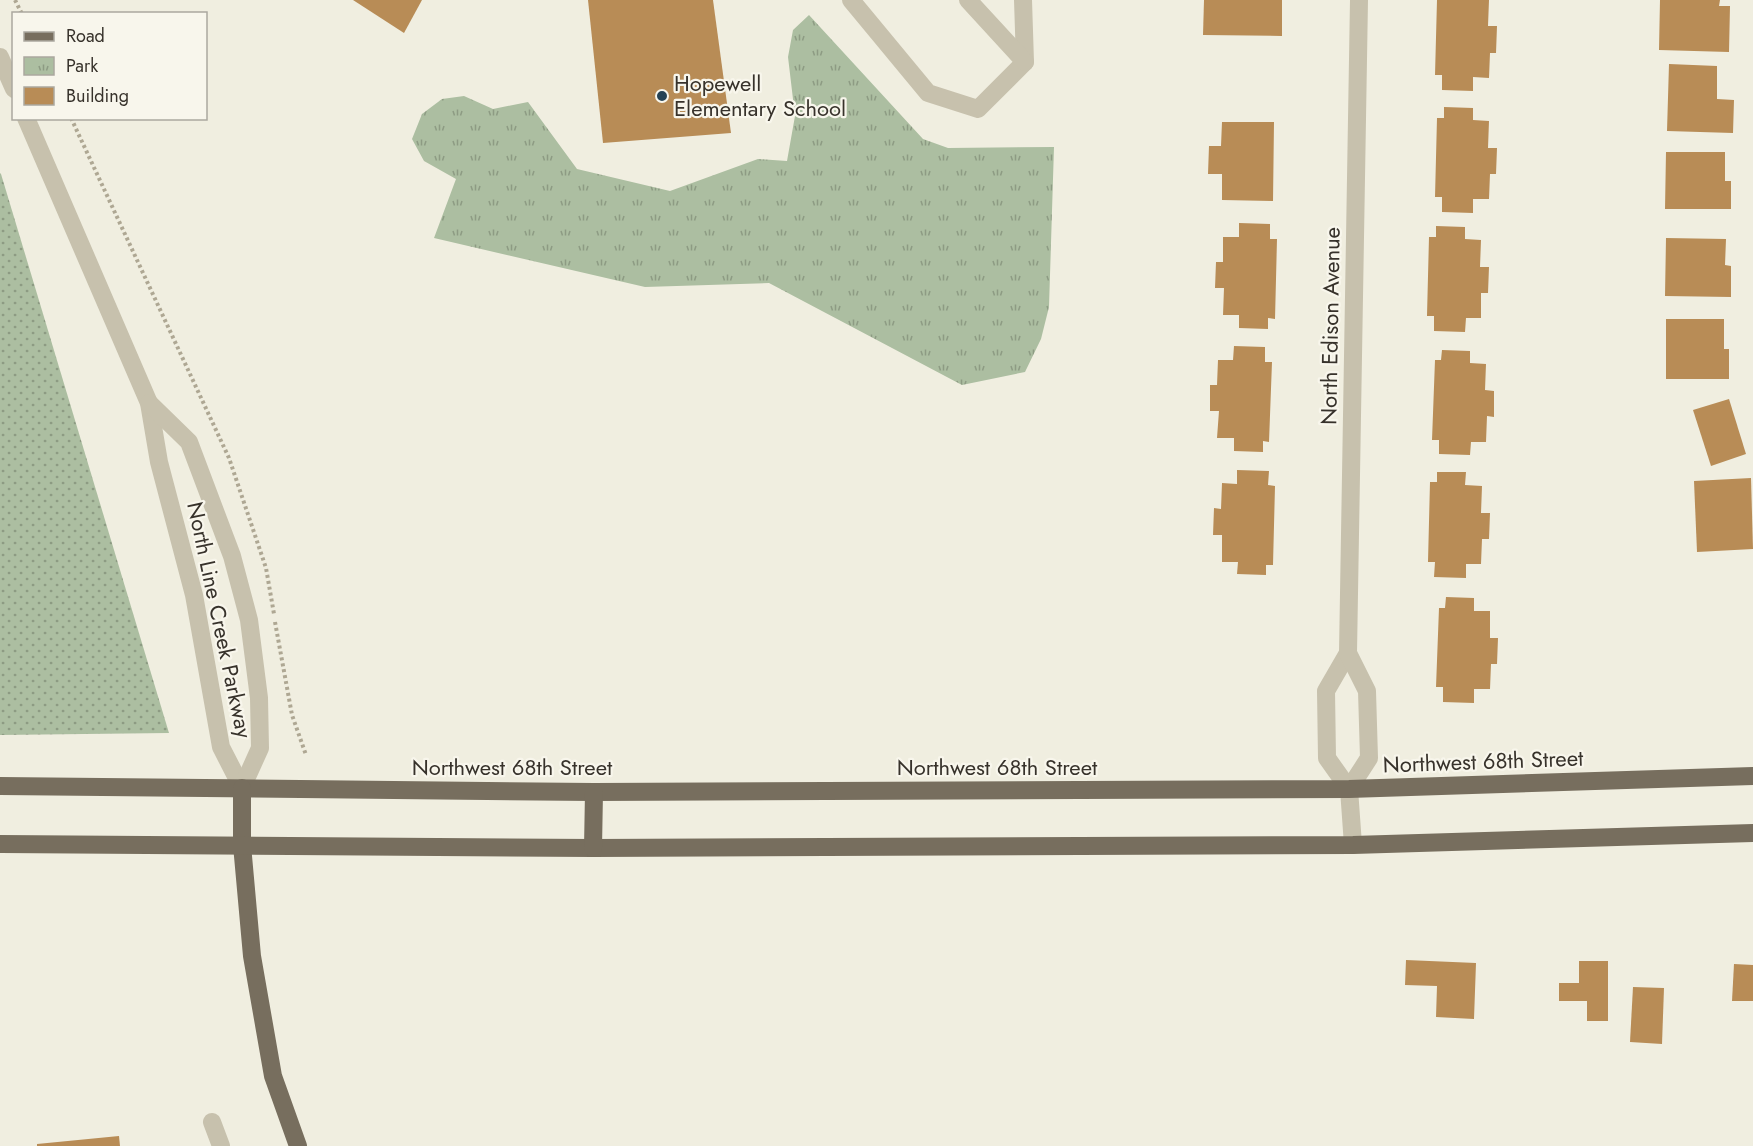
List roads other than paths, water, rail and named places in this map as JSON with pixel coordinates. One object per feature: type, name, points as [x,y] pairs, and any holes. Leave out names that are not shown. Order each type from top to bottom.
[{"type":"main road","name":"Northwest 68th Street","points":[[0,786],[594,792],[1349,789],[1753,776]]},
{"type":"main road","points":[[242,789],[242,845],[252,956],[273,1076],[297,1146]]},
{"type":"main road","points":[[592,848],[594,792]]},
{"type":"main road","points":[[0,844],[592,848],[1353,845],[1753,833]]},
{"type":"street","points":[[850,0],[928,93],[978,109],[1025,62],[1023,0]]},
{"type":"street","points":[[968,0],[1025,62]]},
{"type":"street","name":"North Edison Avenue","points":[[1348,653],[1326,691],[1326,702],[1327,758],[1349,789],[1369,758],[1367,691],[1348,653],[1359,0]]},
{"type":"street","points":[[0,57],[12,84]]},
{"type":"street","name":"North Line Creek Parkway","points":[[27,120],[149,403],[159,462],[194,595],[221,747],[242,789]]},
{"type":"street","name":"North Line Creek Parkway","points":[[149,403],[189,442],[232,556],[249,620],[259,698],[260,748],[242,789]]},
{"type":"street","points":[[1349,789],[1353,845]]},
{"type":"street","points":[[212,1122],[221,1146]]},
{"type":"place","name":"Hopewell Elementary School","points":[[662,96]]}]
